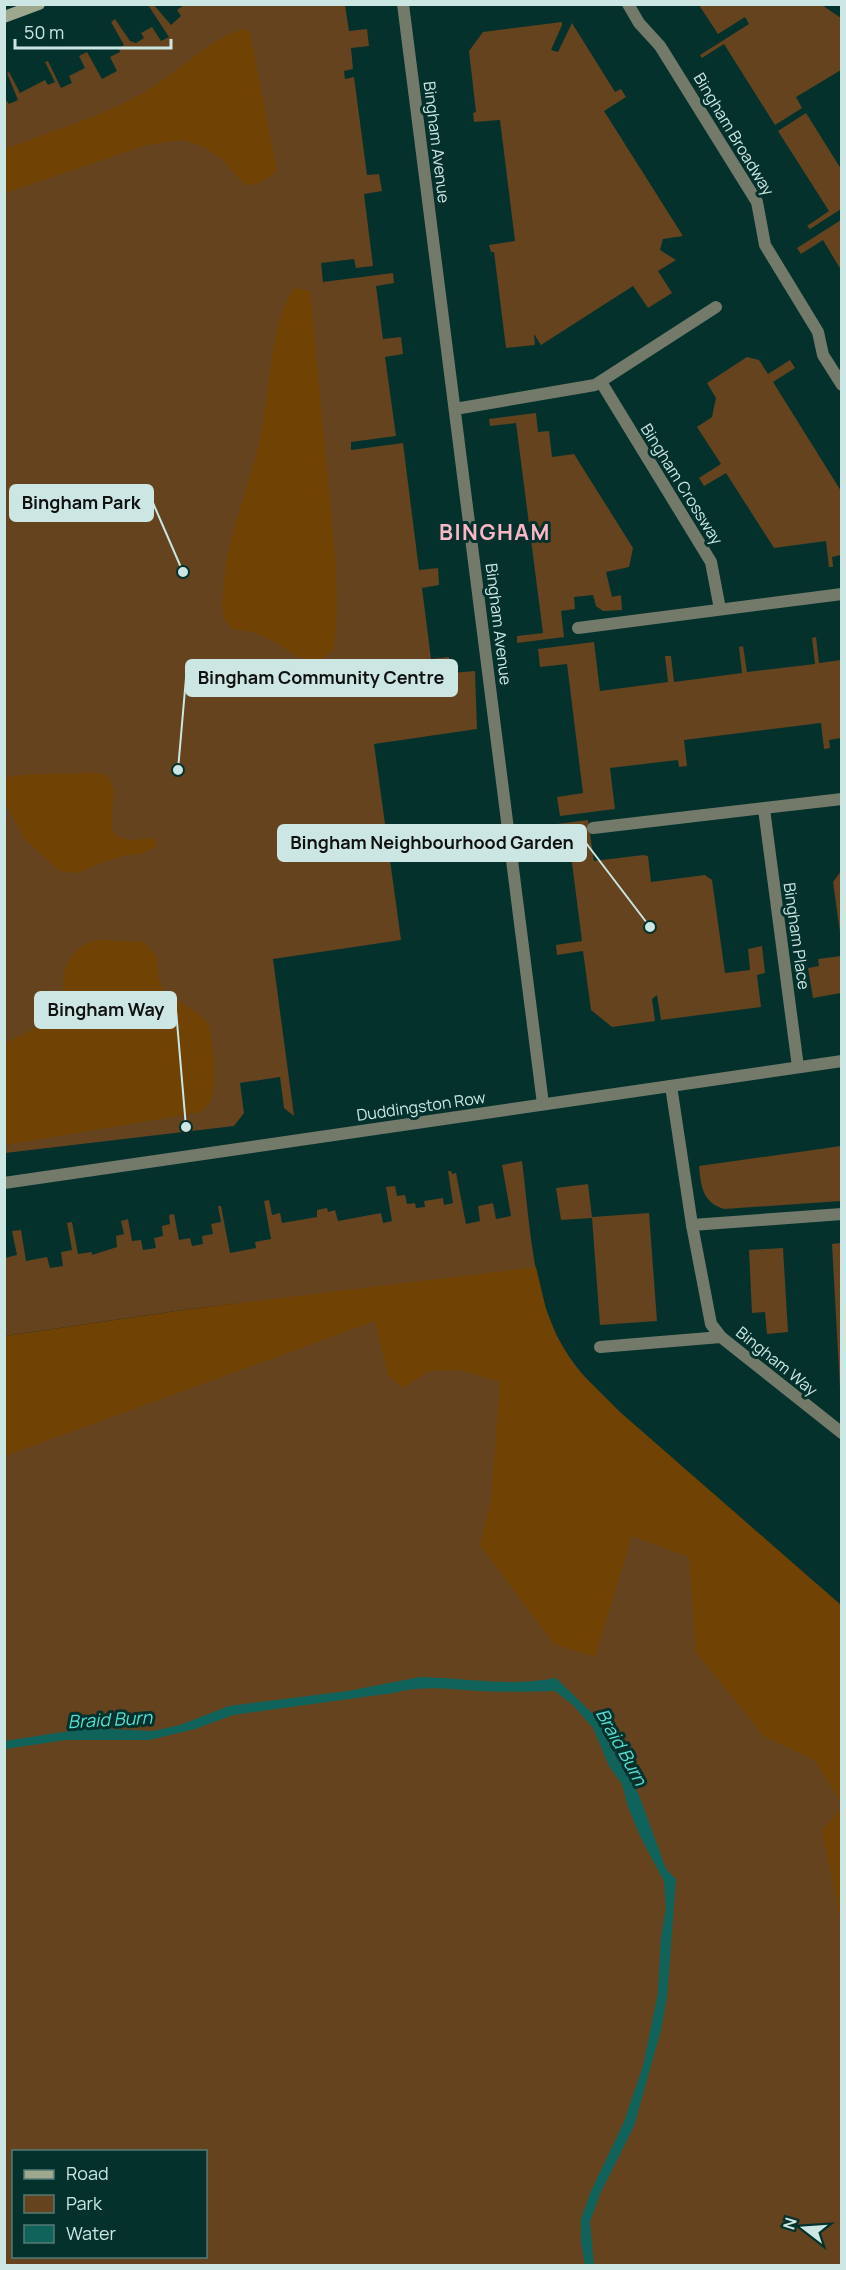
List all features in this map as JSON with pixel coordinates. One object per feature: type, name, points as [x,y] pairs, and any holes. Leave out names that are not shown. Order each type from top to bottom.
[{"type":"street","points":[[4,17],[39,4]]},
{"type":"street","name":"Bingham Avenue","points":[[403,4],[543,1104]]},
{"type":"street","name":"Bingham Broadway","points":[[628,4],[639,23],[660,46],[757,202],[765,245],[818,332],[823,355],[842,385]]},
{"type":"street","points":[[455,409],[595,385],[716,307]]},
{"type":"street","name":"Bingham Crossway","points":[[601,382],[711,562],[720,609]]},
{"type":"street","points":[[578,628],[842,594]]},
{"type":"street","points":[[593,828],[842,799]]},
{"type":"street","name":"Bingham Place","points":[[764,809],[798,1067]]},
{"type":"street","name":"Duddingston Row","points":[[4,1183],[842,1061]]},
{"type":"street","name":"Bingham Way","points":[[671,1086],[692,1226],[711,1324],[721,1337],[842,1433]]},
{"type":"street","points":[[692,1226],[842,1214]]},
{"type":"street","name":"Bingham Way","points":[[600,1347],[721,1337]]},
{"type":"green space","points":[[148,5],[154,5],[171,25],[181,16],[177,10],[184,5],[345,5],[349,31],[367,29],[369,46],[351,48],[353,69],[344,71],[345,79],[354,77],[367,175],[379,174],[382,191],[364,194],[373,266],[356,268],[354,259],[321,263],[323,282],[393,273],[394,283],[376,286],[383,339],[401,337],[403,354],[385,357],[396,436],[351,442],[351,450],[403,443],[419,570],[438,568],[439,585],[422,588],[431,659],[449,657],[451,673],[475,671],[477,729],[374,744],[401,940],[273,959],[294,1116],[284,1108],[280,1077],[240,1083],[244,1113],[234,1126],[5,1153],[4,103],[7,101],[9,104],[18,100],[7,73],[9,72],[20,93],[45,80],[48,85],[55,82],[45,62],[48,61],[61,88],[72,83],[69,76],[85,68],[79,56],[87,52],[102,79],[117,71],[110,57],[120,52],[119,48],[124,45],[111,22],[115,19],[130,41],[136,43],[144,38],[141,33],[152,27],[161,41],[169,37]]},
{"type":"green space","points":[[699,5],[822,5],[841,18],[841,70],[796,97],[802,108],[775,125],[724,44],[702,58],[700,55],[749,24],[745,17],[718,34]]},
{"type":"green space","points":[[562,22],[551,50],[558,52],[572,23],[615,92],[621,89],[626,97],[604,111],[683,236],[663,239],[660,250],[676,260],[658,271],[672,293],[648,308],[633,286],[541,345],[534,334],[535,345],[506,348],[494,252],[491,252],[489,245],[515,241],[500,120],[474,122],[473,113],[476,112],[469,51],[483,32]]},
{"type":"green space","points":[[806,113],[841,169],[841,209],[810,229],[807,226],[829,211],[778,131]]},
{"type":"green space","points":[[841,220],[841,270],[823,240],[801,254],[797,248]]},
{"type":"green space","points":[[747,357],[759,360],[768,374],[790,360],[795,368],[773,382],[841,491],[841,555],[832,557],[833,567],[829,567],[826,541],[774,548],[726,473],[704,486],[699,478],[721,464],[697,427],[712,417],[716,398],[707,383]]},
{"type":"green space","points":[[536,413],[538,432],[549,431],[552,457],[574,454],[633,548],[629,567],[606,572],[612,597],[621,595],[622,610],[603,611],[596,606],[593,595],[574,597],[575,609],[561,611],[564,637],[517,643],[517,636],[543,633],[516,423],[490,426],[489,419]]},
{"type":"green space","points":[[816,637],[819,663],[841,660],[841,738],[829,740],[830,748],[824,749],[821,723],[684,740],[687,766],[679,767],[678,760],[610,768],[615,809],[560,816],[557,797],[583,793],[567,664],[540,667],[538,649],[594,642],[600,691],[668,682],[665,656],[671,656],[674,682],[742,673],[739,647],[743,646],[747,672],[815,664],[812,638]]},
{"type":"green space","points":[[588,820],[594,861],[643,855],[648,856],[651,882],[705,875],[712,880],[725,973],[750,970],[748,949],[762,946],[765,973],[757,975],[761,1007],[661,1020],[657,995],[652,999],[655,1021],[612,1027],[591,1010],[583,951],[557,955],[556,945],[582,941],[568,832],[542,835],[541,826]]},
{"type":"green space","points":[[841,871],[841,940],[833,882]]},
{"type":"green space","points":[[841,956],[841,993],[813,998],[808,968],[819,966],[818,959]]},
{"type":"green space","points":[[841,1146],[841,1201],[724,1209],[707,1198],[702,1187],[699,1166]]},
{"type":"green space","points":[[522,1161],[533,1252],[542,1298],[558,1338],[580,1372],[624,1416],[841,1612],[841,2265],[5,2265],[4,1340],[306,1296],[190,1309],[5,1336],[5,1258],[17,1255],[12,1231],[21,1230],[26,1261],[47,1257],[50,1268],[63,1266],[61,1252],[72,1250],[67,1223],[72,1222],[78,1254],[92,1252],[92,1255],[117,1247],[116,1236],[124,1234],[121,1221],[128,1219],[132,1241],[141,1240],[143,1250],[156,1248],[154,1238],[163,1236],[162,1226],[170,1224],[169,1215],[174,1214],[179,1240],[190,1238],[192,1246],[203,1244],[202,1236],[213,1234],[211,1224],[221,1222],[218,1206],[221,1206],[230,1253],[256,1248],[255,1242],[271,1239],[264,1201],[269,1200],[272,1215],[280,1213],[282,1223],[317,1217],[317,1210],[327,1208],[328,1212],[335,1210],[338,1221],[381,1213],[383,1223],[392,1221],[386,1187],[395,1186],[397,1196],[405,1195],[407,1204],[415,1203],[416,1208],[425,1207],[424,1201],[443,1198],[444,1205],[453,1203],[448,1171],[452,1174],[456,1173],[466,1224],[480,1221],[478,1206],[493,1203],[496,1219],[511,1216],[502,1165]]},
{"type":"green space","points":[[588,1184],[592,1217],[649,1213],[657,1321],[600,1325],[592,1218],[561,1220],[556,1188]]},
{"type":"green space","points":[[841,1243],[842,1387],[840,1388],[832,1244]]},
{"type":"green space","points":[[783,1248],[788,1332],[767,1334],[765,1312],[752,1313],[749,1250]]},
{"type":"shaded area","points":[[243,29],[250,33],[277,171],[266,179],[259,183],[245,185],[221,158],[202,146],[183,140],[147,145],[5,193],[5,149],[95,116],[129,100],[158,83],[217,41]]},
{"type":"shaded area","points":[[294,288],[310,291],[336,566],[337,612],[334,649],[321,660],[300,658],[273,641],[252,632],[232,629],[224,618],[222,608],[228,555],[260,439],[279,322]]},
{"type":"shaded area","points":[[90,772],[107,775],[114,789],[111,827],[116,836],[128,840],[154,838],[157,846],[141,854],[126,855],[78,873],[60,871],[25,840],[5,802],[5,778]]},
{"type":"shaded area","points":[[95,940],[144,942],[157,957],[158,977],[163,990],[198,1013],[209,1025],[214,1060],[214,1085],[211,1101],[201,1112],[5,1145],[5,1043],[51,1018],[63,1000],[65,970],[71,957],[81,947]]},
{"type":"shaded area","points":[[536,1267],[546,1309],[557,1337],[574,1366],[620,1412],[841,1605],[841,1802],[815,1761],[764,1736],[696,1652],[689,1557],[632,1536],[595,1657],[554,1644],[480,1545],[491,1500],[500,1382],[460,1370],[430,1371],[402,1388],[388,1375],[375,1321],[5,1456],[5,1336],[190,1309]]},
{"type":"shaded area","points":[[841,1809],[841,1916],[822,1830]]},
{"type":"water","points":[[420,1677],[505,1682],[556,1678],[593,1714],[610,1738],[617,1757],[639,1795],[666,1869],[676,1879],[667,1997],[661,2030],[634,2126],[600,2194],[590,2222],[594,2265],[585,2265],[581,2242],[581,2219],[591,2191],[624,2122],[643,2066],[658,1993],[661,1937],[666,1908],[664,1881],[640,1836],[628,1807],[622,1784],[609,1766],[593,1728],[573,1705],[555,1691],[415,1689],[233,1715],[195,1729],[149,1740],[66,1740],[5,1749],[5,1741],[89,1728],[153,1731],[180,1725],[229,1706],[348,1691]]},
{"type":"place","name":"Bingham Park","points":[[183,572]]},
{"type":"place","name":"Bingham Community Centre","points":[[178,770]]},
{"type":"place","name":"Bingham Neighbourhood Garden","points":[[650,927]]},
{"type":"place","name":"Bingham Way","points":[[186,1127]]},
{"type":"district","name":"BINGHAM","points":[[495,532]]},
{"type":"water label","name":"Braid Burn","points":[[110,1720]]},
{"type":"water label","name":"Braid Burn","points":[[621,1747]]}]
